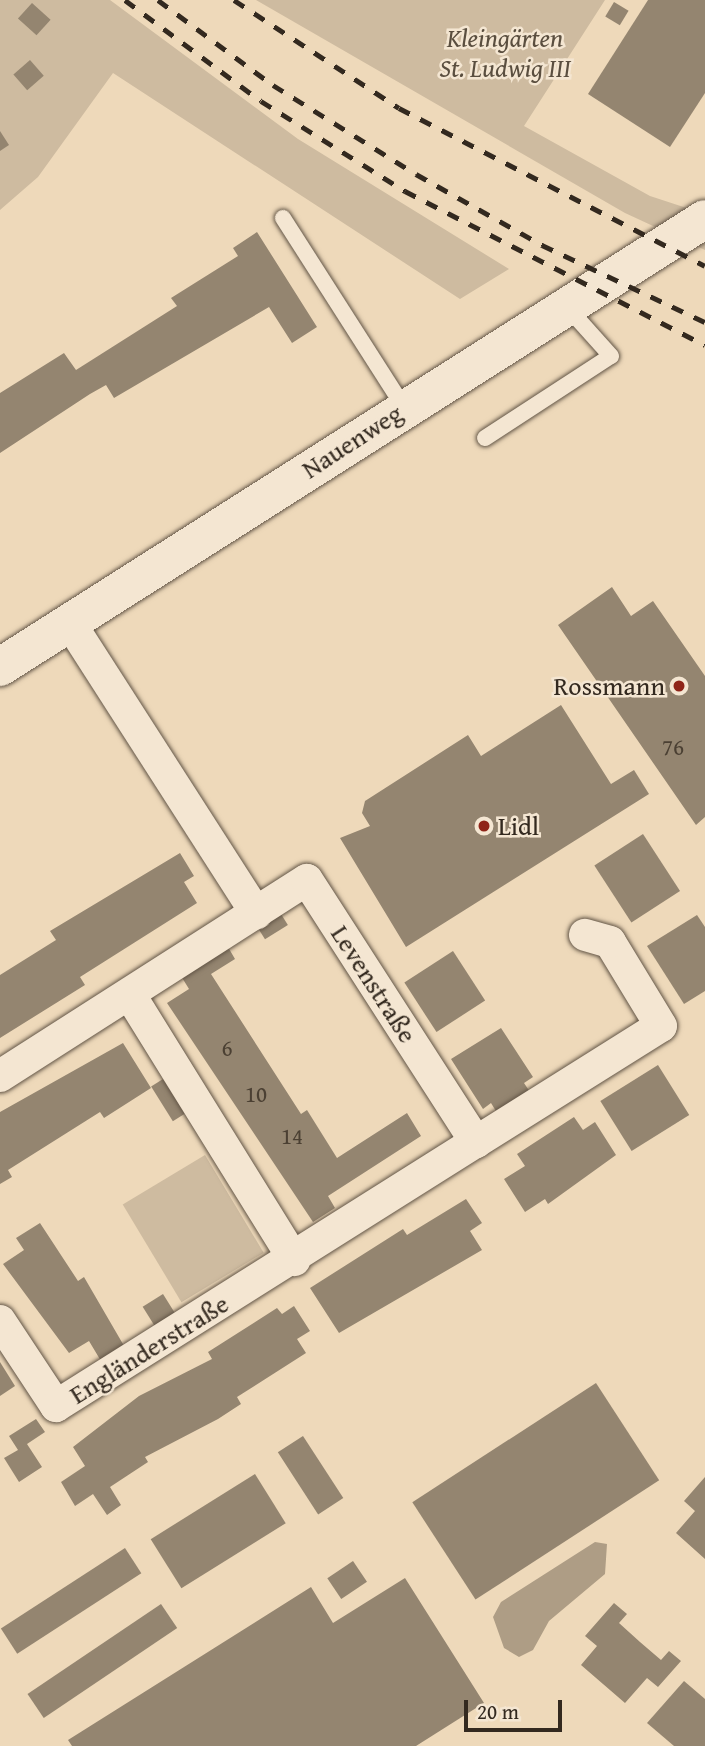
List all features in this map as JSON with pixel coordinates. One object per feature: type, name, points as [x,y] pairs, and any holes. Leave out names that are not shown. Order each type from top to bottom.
[{"type":"street","name":"Nauenweg","points":[[0,667],[404,407],[705,219]]},
{"type":"street","points":[[0,1076],[256,913],[70,623]]},
{"type":"street","name":"Levenstraße","points":[[256,913],[307,880],[476,1142]]},
{"type":"street","points":[[476,1142],[661,1026],[610,942],[584,935]]},
{"type":"street","points":[[130,995],[293,1260]]},
{"type":"street","name":"Engländerstraße","points":[[0,1321],[56,1406],[293,1260],[476,1142]]},
{"type":"lane","points":[[283,218],[404,407]]},
{"type":"lane","points":[[485,438],[611,356],[567,307]]},
{"type":"green space","points":[[0,0],[110,0],[298,139],[509,269],[460,299],[113,73],[38,177],[0,210]]},
{"type":"green space","name":"Kleingärten St. Ludwig III","points":[[256,0],[605,0],[524,126],[650,196],[705,214],[705,250],[625,213]]},
{"type":"green space","points":[[205,1155],[264,1253],[181,1302],[123,1204]]},
{"type":"shaded area","points":[[595,1542],[607,1544],[605,1574],[549,1621],[533,1650],[519,1657],[504,1648],[493,1617],[501,1602]]},
{"type":"building","points":[[648,0],[705,0],[705,93],[670,147],[588,94]]},
{"type":"building","points":[[614,2],[629,11],[620,25],[605,17]]},
{"type":"building","points":[[32,3],[51,20],[37,35],[18,19]]},
{"type":"building","points":[[30,60],[44,76],[27,90],[13,74]]},
{"type":"building","points":[[0,131],[9,145],[0,151]]},
{"type":"building","points":[[257,232],[317,327],[292,343],[269,307],[114,398],[106,385],[0,453],[0,393],[64,353],[76,370],[177,306],[171,298],[238,256],[233,248]]},
{"type":"building","points":[[612,587],[631,616],[653,601],[705,676],[705,817],[696,825],[558,625]]},
{"type":"building","name":"Lidl","points":[[561,705],[611,784],[634,770],[649,794],[406,947],[340,838],[370,826],[362,813],[365,801],[468,735],[481,756]]},
{"type":"building","points":[[643,834],[680,891],[631,923],[594,866]]},
{"type":"building","points":[[180,853],[194,876],[184,882],[197,903],[80,977],[85,985],[0,1038],[0,975],[56,940],[50,931]]},
{"type":"building","points":[[281,914],[288,925],[265,939],[258,928]]},
{"type":"building","points":[[697,915],[705,927],[705,991],[684,1004],[647,946]]},
{"type":"building","points":[[228,947],[235,959],[211,974],[301,1114],[307,1110],[337,1158],[407,1113],[421,1136],[328,1196],[335,1208],[313,1222],[167,1003],[189,989],[181,976]]},
{"type":"building","points":[[453,951],[485,1000],[436,1032],[404,983]]},
{"type":"building","points":[[501,1028],[533,1077],[524,1083],[532,1095],[499,1116],[491,1103],[483,1109],[451,1059]]},
{"type":"building","points":[[123,1043],[151,1088],[104,1118],[100,1112],[8,1170],[12,1177],[0,1184],[0,1112]]},
{"type":"building","points":[[658,1065],[689,1115],[632,1151],[600,1101]]},
{"type":"building","points":[[163,1079],[185,1114],[173,1121],[151,1086]]},
{"type":"building","points":[[574,1117],[583,1130],[595,1122],[616,1155],[548,1204],[545,1199],[525,1212],[504,1179],[525,1166],[517,1154]]},
{"type":"building","points":[[466,1199],[482,1223],[470,1231],[482,1250],[339,1333],[310,1288],[403,1229],[407,1235]]},
{"type":"building","points":[[40,1223],[78,1281],[84,1277],[127,1351],[104,1366],[89,1341],[69,1353],[3,1264],[24,1250],[16,1238]]},
{"type":"building","points":[[163,1294],[177,1316],[156,1329],[143,1307]]},
{"type":"building","points":[[294,1306],[310,1331],[297,1339],[306,1353],[237,1397],[241,1404],[218,1419],[145,1457],[148,1462],[110,1487],[121,1505],[107,1515],[93,1494],[75,1506],[61,1482],[85,1466],[73,1447],[139,1396],[212,1359],[208,1352],[277,1308],[282,1314]]},
{"type":"building","points":[[0,1362],[15,1386],[0,1396]]},
{"type":"building","points":[[596,1383],[659,1480],[476,1600],[412,1502]]},
{"type":"building","points":[[36,1419],[45,1432],[27,1444],[42,1467],[19,1482],[4,1458],[18,1450],[9,1436]]},
{"type":"building","points":[[303,1436],[343,1498],[318,1514],[278,1452]]},
{"type":"building","points":[[255,1474],[286,1523],[181,1588],[151,1539]]},
{"type":"building","points":[[705,1477],[705,1559],[676,1533],[695,1511],[684,1501]]},
{"type":"building","points":[[125,1548],[141,1573],[17,1654],[1,1629]]},
{"type":"building","points":[[353,1561],[367,1582],[341,1599],[327,1578]]},
{"type":"building","points":[[405,1578],[484,1703],[416,1746],[72,1746],[68,1740],[311,1587],[333,1623]]},
{"type":"building","points":[[614,1603],[627,1614],[619,1623],[640,1642],[661,1660],[669,1651],[681,1661],[658,1687],[647,1678],[625,1703],[581,1665],[597,1646],[585,1636]]},
{"type":"building","points":[[161,1604],[177,1628],[44,1718],[28,1694]]},
{"type":"building","points":[[684,1681],[705,1699],[705,1746],[674,1746],[647,1723]]},
{"type":"railway","points":[[125,0],[261,101],[405,191],[705,345]]},
{"type":"railway","points":[[158,0],[273,85],[416,174],[542,245],[705,322]]},
{"type":"railway","points":[[234,0],[399,108],[705,266]]},
{"type":"place","name":"Rossmann","points":[[679,686]]},
{"type":"place","name":"Lidl","points":[[484,826]]}]
